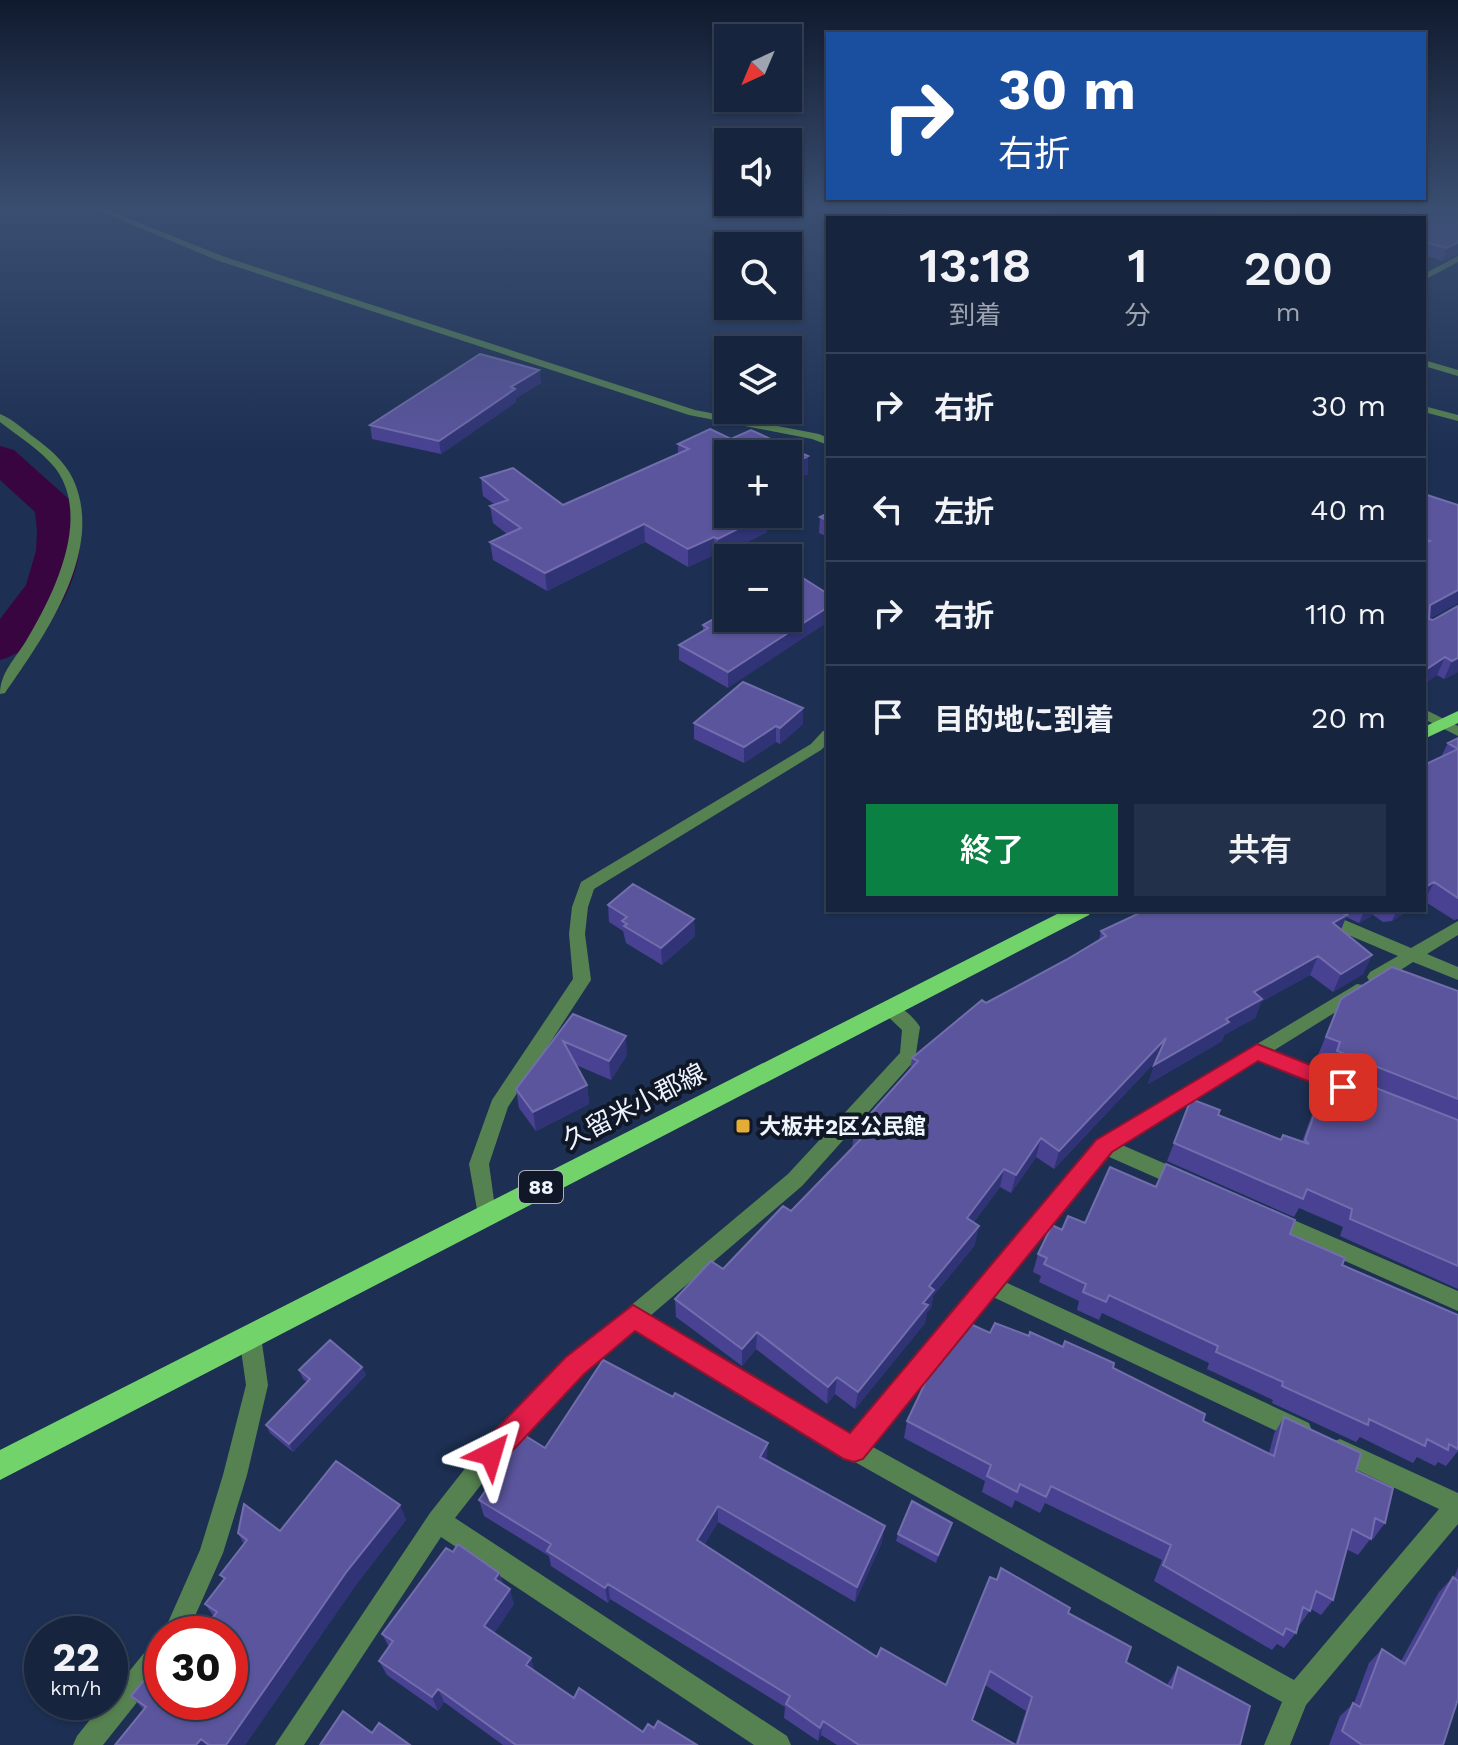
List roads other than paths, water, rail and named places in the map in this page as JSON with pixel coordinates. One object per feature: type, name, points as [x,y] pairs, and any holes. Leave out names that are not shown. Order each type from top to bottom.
[{"type":"main road","points":[[1426,733],[1453,724]]},
{"type":"main road","name":"久留米小郡線","points":[[0,1465],[1078,912]]},
{"type":"street","points":[[315,289],[666,404],[815,436],[826,441]]},
{"type":"street","points":[[1426,364],[1458,373]]},
{"type":"street","points":[[1426,410],[1458,418]]},
{"type":"street","points":[[0,417],[48,455],[67,478],[75,519],[70,565],[54,604],[37,636],[0,690]]},
{"type":"street","points":[[1426,714],[1453,724]]},
{"type":"street","points":[[486,1215],[479,1164],[499,1105],[582,980],[577,934],[580,907],[587,886],[816,747],[826,736]]},
{"type":"street","points":[[1310,912],[1458,974]]},
{"type":"street","points":[[854,1449],[1104,1146],[1458,927]]},
{"type":"street","points":[[288,1745],[438,1521],[508,1432],[575,1366],[795,1180],[909,1055],[911,1027],[889,1009]]},
{"type":"street","points":[[1257,1052],[1357,1092]]},
{"type":"street","points":[[1104,1146],[1203,1189]]},
{"type":"street","points":[[1260,1214],[1458,1301]]},
{"type":"street","points":[[990,1285],[1458,1505],[1297,1696],[1277,1745]]},
{"type":"street","points":[[633,1317],[854,1449],[1297,1696]]},
{"type":"street","points":[[182,1616],[211,1553],[235,1475],[257,1385],[250,1336]]},
{"type":"street","points":[[438,1521],[778,1745]]},
{"type":"street","points":[[86,1745],[144,1673]]},
{"type":"waterway","points":[[0,458],[55,509],[58,531],[55,569],[48,585],[29,615],[0,646]]},
{"type":"place","name":"大板井2区公民館","points":[[743,1126]]}]
